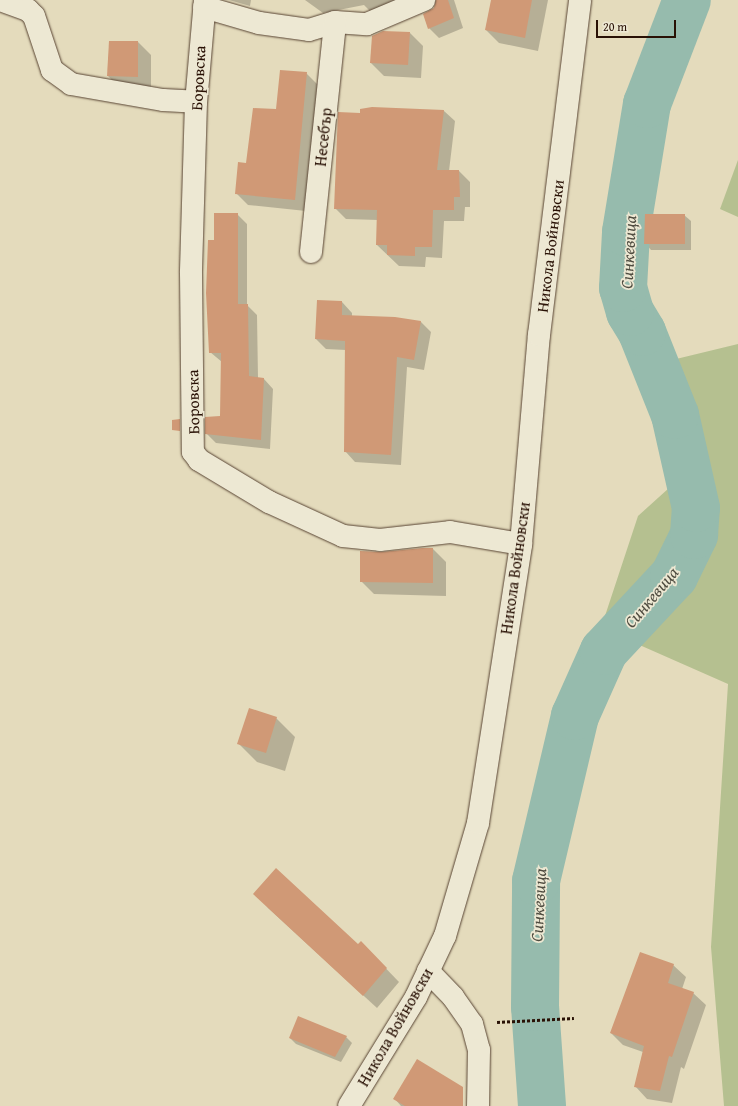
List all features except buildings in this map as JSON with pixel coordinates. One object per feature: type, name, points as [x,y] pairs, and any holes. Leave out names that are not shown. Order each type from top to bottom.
[{"type":"street","points":[[0,0],[28,10],[34,16],[52,70],[71,84],[163,100],[196,102]]},
{"type":"street","points":[[204,3],[259,23],[309,30],[335,22],[368,24],[424,0]]},
{"type":"street","name":"Никола Войновски","points":[[349,1106],[416,997],[445,936],[478,823],[521,544],[539,335],[580,0]]},
{"type":"street","name":"Боровска","points":[[204,3],[196,102],[191,272],[193,452],[199,460],[269,502],[343,536],[380,540],[450,532],[521,544]]},
{"type":"street","name":"Несебър","points":[[311,252],[335,22]]},
{"type":"street","points":[[428,971],[453,997],[472,1024],[479,1050],[478,1106]]},
{"type":"path","points":[[507,1022],[574,1018]]},
{"type":"green space","points":[[738,160],[738,217],[720,209]]},
{"type":"green space","points":[[738,344],[738,1106],[724,1106],[711,947],[728,684],[601,628],[638,516],[669,488],[656,390],[672,360]]},
{"type":"waterway","name":"Синкевица","points":[[542,1106],[535,1007],[536,881],[575,716],[604,651],[674,576],[694,535],[696,508],[675,415],[642,332],[630,312],[623,288],[626,232],[647,104],[687,0]]}]
